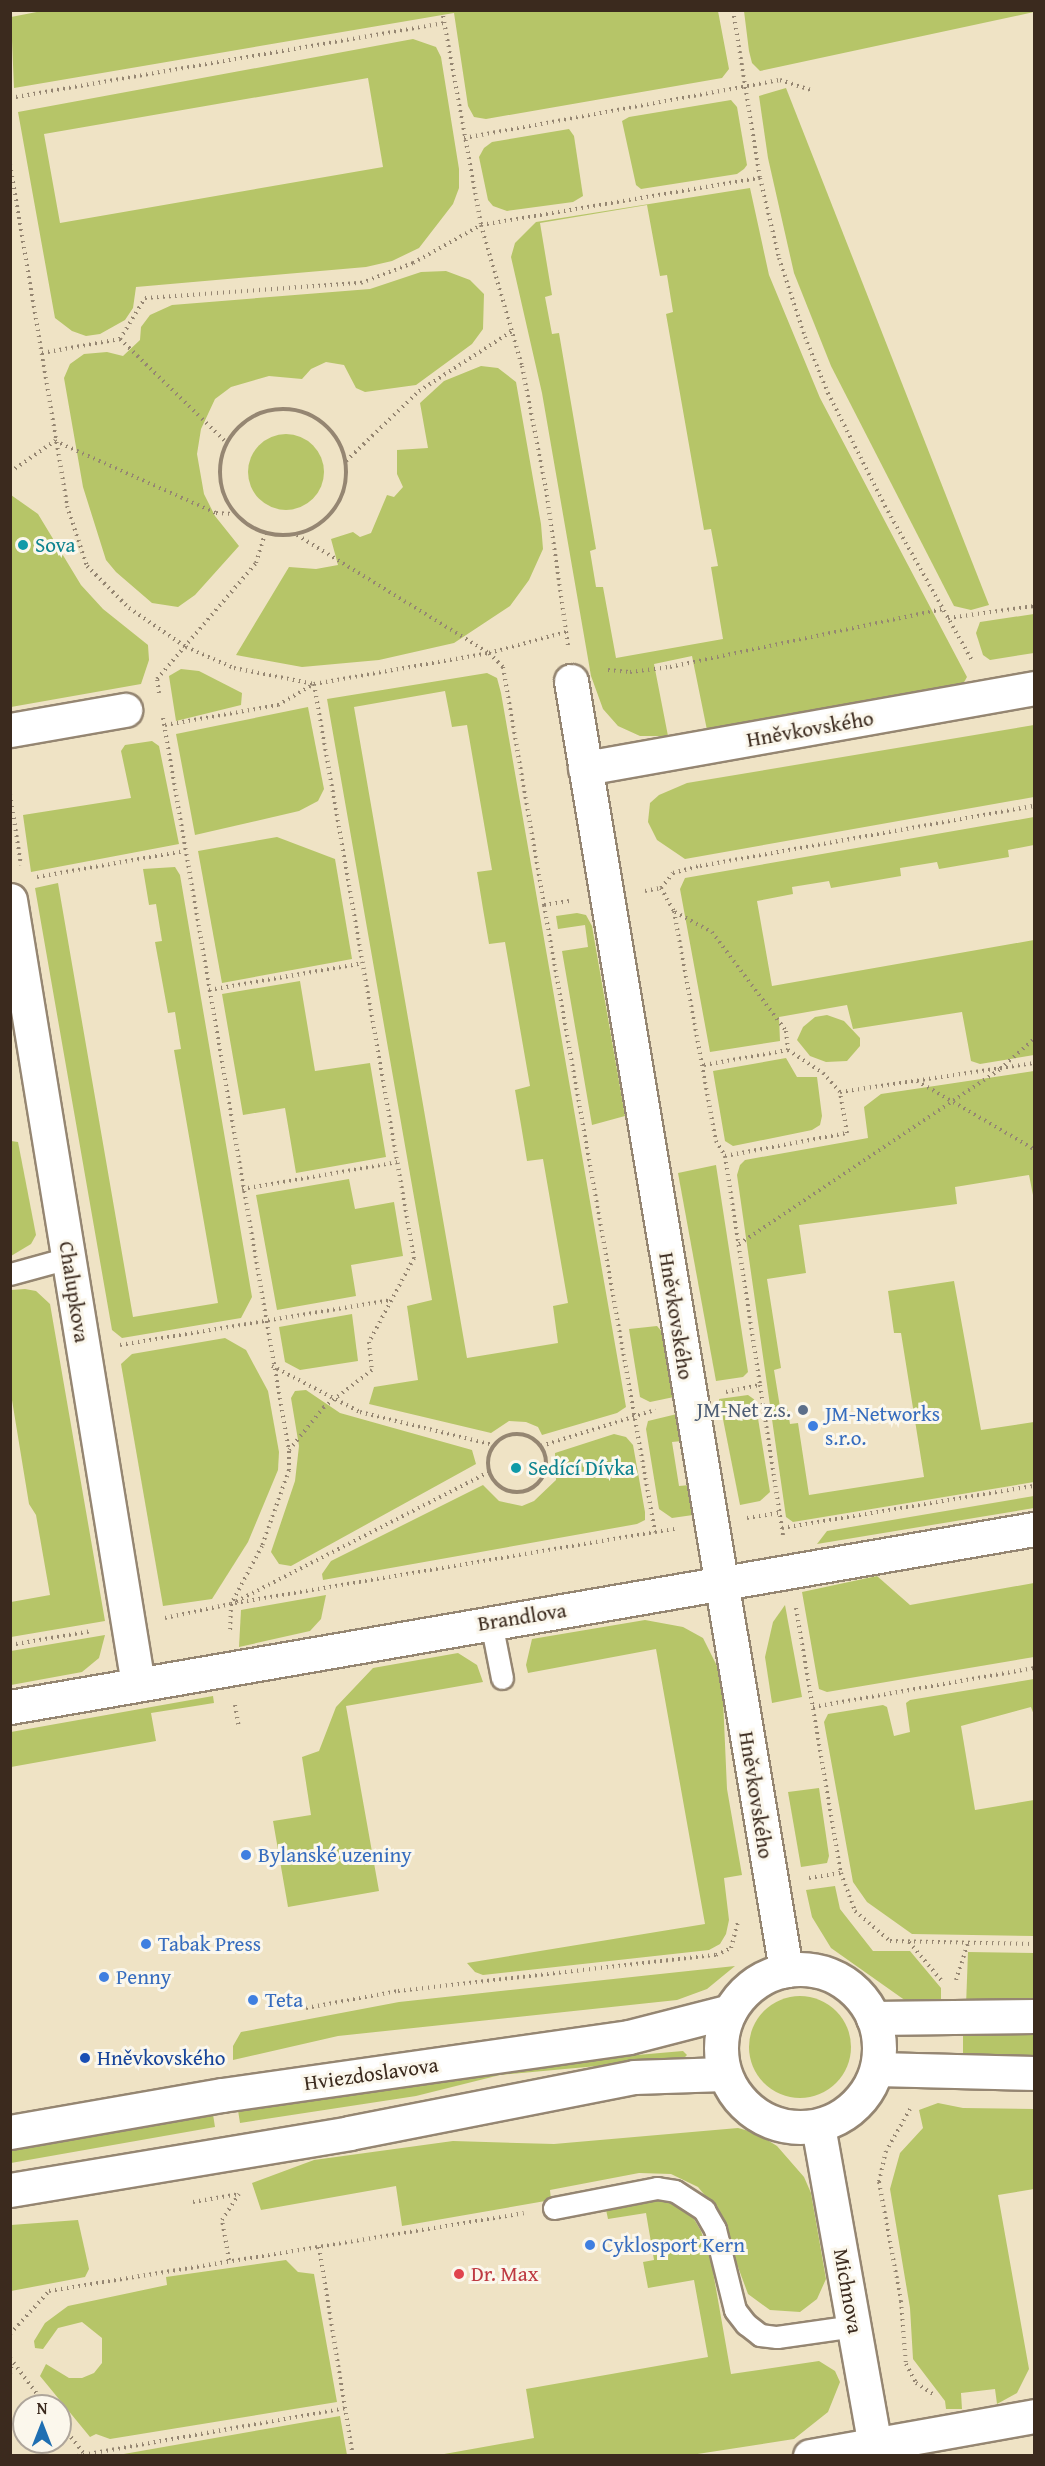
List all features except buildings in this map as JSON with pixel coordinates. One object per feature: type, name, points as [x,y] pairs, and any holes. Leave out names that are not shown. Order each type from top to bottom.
[{"type":"street","name":"Hněvkovského","points":[[570,671],[786,1970]]},
{"type":"street","name":"Hněvkovského","points":[[585,768],[1035,688]]},
{"type":"street","points":[[10,730],[125,710]]},
{"type":"street","name":"Chalupkova","points":[[10,900],[138,1684]]},
{"type":"street","name":"Brandlova","points":[[10,1707],[1035,1529]]},
{"type":"street","points":[[786,1970],[828,1974],[847,1984],[873,2018],[880,2052],[868,2090],[854,2106],[818,2126],[793,2127],[751,2111],[735,2094],[724,2074],[721,2042],[729,2011],[753,1984],[786,1970]]},
{"type":"street","name":"Hviezdoslavova","points":[[10,2132],[222,2095],[629,2037],[729,2011]]},
{"type":"street","points":[[873,2018],[1035,2016]]},
{"type":"street","points":[[876,2069],[1035,2073]]},
{"type":"street","points":[[10,2190],[349,2133],[634,2077],[724,2074]]},
{"type":"street","name":"Michnova","points":[[818,2126],[876,2450]]},
{"type":"street","points":[[810,2456],[876,2450],[1035,2416]]},
{"type":"lane","points":[[10,1274],[69,1258]]},
{"type":"lane","points":[[491,1622],[502,1678]]},
{"type":"lane","points":[[554,2208],[657,2188],[675,2191],[704,2210],[715,2229],[735,2310],[746,2324],[760,2335],[777,2337],[854,2326]]},
{"type":"path","points":[[442,10],[481,225],[512,331],[546,489],[570,671],[630,672],[669,667],[943,609]]},
{"type":"path","points":[[733,10],[760,178],[779,258],[828,393],[943,609],[995,695]]},
{"type":"path","points":[[10,98],[444,23]]},
{"type":"path","points":[[464,138],[780,80],[810,90]]},
{"type":"path","points":[[10,164],[67,506],[87,566],[129,608],[186,647],[234,668],[314,684]]},
{"type":"path","points":[[42,353],[120,339],[145,298],[361,283],[413,263],[481,225],[760,178]]},
{"type":"path","points":[[346,461],[419,392],[512,331]]},
{"type":"path","points":[[120,339],[227,443]]},
{"type":"path","points":[[297,535],[326,520],[344,493],[346,461],[334,433],[309,414],[278,409],[248,419],[227,443],[220,467],[222,492],[235,514],[265,533],[297,535],[489,653],[503,667],[544,905]]},
{"type":"path","points":[[10,472],[55,441]]},
{"type":"path","points":[[55,441],[216,513],[235,514]]},
{"type":"path","points":[[161,703],[157,679],[256,563],[265,533]]},
{"type":"path","points":[[948,618],[1035,606]]},
{"type":"path","points":[[154,727],[278,705],[314,684],[489,653],[566,632]]},
{"type":"path","points":[[289,1451],[336,1396],[372,1370],[369,1342],[414,1258],[314,684]]},
{"type":"path","points":[[163,714],[264,1321],[289,1451],[289,1470],[262,1546],[231,1604],[228,1668],[238,1728]]},
{"type":"path","points":[[10,794],[22,869]]},
{"type":"path","points":[[661,888],[673,873],[700,866],[1035,806]]},
{"type":"path","points":[[674,911],[712,932],[786,1031],[788,1050]]},
{"type":"path","points":[[209,990],[363,963]]},
{"type":"path","points":[[739,1244],[1000,1069],[1035,1039]]},
{"type":"path","points":[[704,1065],[788,1050],[824,1073],[840,1092],[847,1133],[725,1156]]},
{"type":"path","points":[[840,1092],[1035,1063]]},
{"type":"path","points":[[916,1081],[953,1100],[1035,1149]]},
{"type":"path","points":[[242,1189],[398,1162]]},
{"type":"path","points":[[108,1347],[392,1300]]},
{"type":"path","points":[[272,1366],[336,1396],[360,1412],[492,1445]]},
{"type":"path","points":[[517,1433],[531,1437],[541,1446],[546,1460],[544,1474],[536,1485],[523,1492],[509,1491],[496,1485],[489,1472],[487,1458],[492,1445],[503,1437],[517,1433]]},
{"type":"path","points":[[231,1604],[489,1472]]},
{"type":"path","points":[[782,1528],[1035,1486]]},
{"type":"path","points":[[779,1513],[841,1874],[855,1911],[890,1941],[1035,1944]]},
{"type":"path","points":[[10,1645],[231,1604],[655,1533]]},
{"type":"path","points":[[813,1707],[1035,1668]]},
{"type":"path","points":[[771,1883],[841,1874]]},
{"type":"path","points":[[306,2008],[398,1991],[716,1955],[731,1948],[739,1913]]},
{"type":"path","points":[[909,1942],[944,1983]]},
{"type":"path","points":[[951,1992],[968,1943]]},
{"type":"path","points":[[911,2107],[886,2151],[879,2182],[901,2301],[906,2364],[916,2382],[936,2395]]},
{"type":"path","points":[[193,2202],[239,2194],[222,2220],[229,2260]]},
{"type":"path","points":[[10,2334],[49,2291],[554,2208]]},
{"type":"path","points":[[319,2247],[354,2456]]},
{"type":"path","points":[[10,2374],[11,2360]]},
{"type":"path","points":[[11,2360],[37,2394]]},
{"type":"path","points":[[77,2456],[346,2408]]},
{"type":"path","points":[[72,2438],[85,2455]]},
{"type":"green space","points":[[47,10],[718,11],[729,69],[722,78],[486,119],[474,117],[468,106],[454,13],[14,88],[11,17]]},
{"type":"green space","points":[[1034,10],[1034,12],[760,71],[752,63],[744,11]]},
{"type":"green space","points":[[413,39],[436,47],[441,57],[459,169],[459,188],[453,204],[419,248],[392,261],[366,267],[136,287],[133,308],[125,320],[100,334],[86,336],[72,331],[55,318],[18,112]],"holes":[[[368,78],[383,167],[60,223],[44,134]]]},
{"type":"green space","points":[[786,88],[989,605],[971,610],[954,606],[831,366],[794,273],[768,158],[759,96]]},
{"type":"green space","points":[[731,100],[737,107],[747,165],[744,169],[737,174],[641,189],[636,185],[622,121],[629,117]]},
{"type":"green space","points":[[569,129],[574,136],[583,196],[573,202],[507,211],[493,206],[488,200],[479,157],[484,148],[492,142]]},
{"type":"green space","points":[[750,188],[769,275],[820,398],[967,677],[963,684],[707,730],[692,656],[654,664],[668,736],[640,736],[618,726],[603,709],[591,676],[542,393],[511,257],[515,243],[536,222]],"holes":[[[647,205],[660,276],[667,275],[673,312],[666,314],[704,530],[711,529],[718,566],[711,567],[723,639],[616,658],[603,587],[596,587],[590,551],[596,549],[559,333],[552,334],[545,297],[552,295],[540,223]]]},
{"type":"green space","points":[[446,271],[470,280],[484,294],[483,329],[472,344],[416,385],[365,392],[356,388],[344,365],[326,362],[311,369],[302,379],[269,376],[231,387],[215,399],[201,429],[197,454],[204,494],[215,516],[239,546],[195,595],[178,607],[152,603],[116,572],[106,560],[83,487],[64,378],[70,364],[84,354],[107,352],[123,356],[140,340],[141,327],[150,315],[172,305],[370,289],[421,272]]},
{"type":"green space","points":[[481,366],[498,368],[516,382],[541,524],[543,549],[529,580],[510,606],[454,643],[379,660],[302,667],[236,655],[289,567],[316,569],[338,565],[331,539],[353,532],[360,537],[371,533],[387,495],[394,497],[403,487],[397,474],[397,450],[428,448],[420,403],[444,381]]},
{"type":"green space","points":[[286,434],[301,437],[313,445],[321,457],[324,472],[321,487],[313,499],[301,507],[286,510],[271,507],[259,499],[251,487],[248,472],[251,457],[259,445],[271,437]]},
{"type":"green space","points":[[11,495],[38,514],[81,585],[103,609],[148,645],[149,660],[141,684],[11,707]]},
{"type":"green space","points":[[1034,614],[1034,653],[990,660],[983,655],[976,633],[980,622]]},
{"type":"green space","points":[[181,669],[199,671],[242,693],[241,705],[176,721],[169,676]]},
{"type":"green space","points":[[487,673],[497,678],[626,1407],[617,1413],[542,1435],[538,1427],[526,1422],[509,1421],[491,1433],[369,1404],[374,1387],[418,1380],[407,1306],[432,1300],[327,699]],"holes":[[[445,691],[452,727],[467,725],[492,870],[477,872],[489,944],[505,942],[530,1086],[515,1090],[527,1161],[543,1159],[568,1303],[553,1306],[558,1343],[467,1358],[354,707]]]},
{"type":"green space","points":[[308,707],[324,789],[318,801],[299,811],[195,835],[176,734]]},
{"type":"green space","points":[[1034,725],[1034,797],[685,859],[657,840],[648,822],[650,803],[659,795],[687,783]]},
{"type":"green space","points":[[152,741],[159,746],[179,844],[31,872],[23,815],[131,798],[121,751],[125,745]]},
{"type":"green space","points":[[1034,817],[1034,845],[1008,850],[1009,857],[939,869],[937,862],[900,868],[901,876],[831,888],[829,881],[792,887],[793,894],[757,901],[772,986],[1034,940],[1034,1055],[980,1064],[971,1061],[962,1012],[853,1029],[847,1005],[779,1017],[780,1041],[710,1052],[680,889],[685,878]]},
{"type":"green space","points":[[277,837],[335,859],[352,959],[222,983],[198,851]]},
{"type":"green space","points":[[175,867],[180,875],[252,1297],[241,1318],[122,1338],[112,1330],[35,888],[58,883],[133,1317],[218,1303],[174,1050],[181,1049],[175,1012],[168,1013],[155,942],[162,941],[156,904],[149,905],[143,869]]},
{"type":"green space","points":[[577,913],[586,915],[592,926],[625,1116],[592,1125],[562,951],[588,947],[585,925],[558,929],[556,916]]},
{"type":"green space","points":[[300,981],[315,1071],[370,1063],[386,1157],[296,1173],[285,1108],[243,1115],[222,994]]},
{"type":"green space","points":[[827,1015],[844,1021],[860,1038],[860,1046],[847,1061],[826,1062],[810,1056],[797,1040],[803,1027],[815,1017]]},
{"type":"green space","points":[[786,1058],[797,1077],[817,1077],[822,1116],[820,1125],[812,1130],[733,1146],[725,1141],[713,1071]]},
{"type":"green space","points":[[1034,1071],[1034,1200],[1029,1175],[955,1187],[957,1204],[799,1225],[806,1273],[767,1279],[781,1368],[774,1370],[780,1407],[787,1406],[790,1424],[798,1423],[809,1495],[924,1477],[901,1333],[894,1333],[888,1291],[954,1281],[981,1430],[1034,1422],[1034,1482],[793,1522],[786,1517],[737,1175],[740,1165],[745,1160],[868,1138],[864,1107],[881,1094]]},
{"type":"green space","points":[[11,1141],[18,1142],[36,1235],[31,1244],[11,1256]]},
{"type":"green space","points":[[716,1165],[748,1372],[743,1377],[716,1381],[678,1173]]},
{"type":"green space","points":[[349,1179],[355,1209],[394,1202],[403,1256],[351,1265],[356,1296],[277,1310],[256,1195]]},
{"type":"green space","points":[[11,1290],[36,1291],[50,1304],[105,1621],[11,1637],[11,1602],[50,1595],[36,1515],[29,1504],[11,1394]]},
{"type":"green space","points":[[352,1314],[358,1361],[300,1370],[285,1362],[279,1327]]},
{"type":"green space","points":[[657,1326],[663,1333],[674,1397],[650,1402],[640,1397],[629,1329]]},
{"type":"green space","points":[[225,1338],[246,1350],[268,1391],[279,1452],[278,1470],[248,1542],[212,1599],[163,1606],[121,1364],[132,1354]]},
{"type":"green space","points":[[306,1390],[340,1413],[472,1450],[476,1464],[291,1566],[279,1564],[271,1552],[295,1481],[299,1446],[291,1398],[295,1391]]},
{"type":"green space","points":[[748,1395],[755,1400],[770,1492],[760,1501],[740,1505],[719,1399]]},
{"type":"green space","points":[[677,1414],[682,1441],[672,1442],[679,1486],[690,1485],[693,1515],[672,1518],[659,1509],[646,1429],[648,1421]]},
{"type":"green space","points":[[614,1434],[626,1437],[633,1445],[645,1520],[637,1524],[323,1580],[322,1574],[331,1561],[483,1485],[499,1501],[522,1506],[534,1501],[556,1480],[555,1453]]},
{"type":"green space","points":[[1034,1496],[1034,1508],[817,1544],[827,1531]]},
{"type":"green space","points":[[877,1576],[910,1605],[1034,1583],[1034,1657],[827,1692],[819,1689],[802,1592]]},
{"type":"green space","points":[[326,1595],[321,1619],[310,1631],[239,1647],[241,1610]]},
{"type":"green space","points":[[785,1605],[802,1697],[772,1703],[765,1657],[773,1622]]},
{"type":"green space","points":[[645,1620],[683,1627],[703,1638],[722,1676],[727,1789],[742,1875],[724,1878],[729,1920],[726,1934],[720,1944],[709,1950],[483,1975],[475,1972],[467,1963],[705,1924],[656,1649],[528,1673],[526,1665],[532,1639]]},
{"type":"green space","points":[[105,1635],[99,1658],[82,1672],[11,1685],[11,1651]]},
{"type":"green space","points":[[458,1653],[477,1665],[483,1682],[346,1706],[379,1891],[288,1907],[273,1821],[311,1815],[302,1757],[319,1751],[336,1707],[373,1668]]},
{"type":"green space","points":[[1034,1679],[1034,1715],[1031,1707],[961,1726],[975,1810],[1034,1800],[1034,1936],[912,1934],[867,1902],[853,1882],[824,1722],[828,1714],[883,1705],[887,1707],[894,1736],[910,1732],[906,1703],[910,1700]]},
{"type":"green space","points":[[213,1696],[214,1703],[151,1713],[156,1741],[11,1767],[11,1732]]},
{"type":"green space","points":[[819,1788],[829,1856],[827,1863],[801,1867],[788,1792]]},
{"type":"green space","points":[[835,1886],[840,1909],[873,1951],[910,1951],[941,1988],[941,2006],[906,2001],[831,1948],[812,1917],[806,1890]]},
{"type":"green space","points":[[968,1952],[1034,1953],[1034,2002],[966,2006]]},
{"type":"green space","points":[[735,1966],[707,1989],[677,2000],[338,2036],[233,2060],[233,2046],[241,2032],[399,2002]]},
{"type":"green space","points":[[800,1996],[820,2000],[836,2011],[847,2027],[851,2047],[847,2067],[836,2083],[820,2094],[800,2098],[780,2094],[764,2083],[753,2067],[749,2047],[753,2027],[764,2011],[780,2000]]},
{"type":"green space","points":[[963,2031],[1034,2031],[1034,2061],[963,2060]]},
{"type":"green space","points":[[683,2051],[687,2055],[684,2058],[500,2075],[416,2096],[240,2123],[237,2104],[522,2065]]},
{"type":"green space","points":[[938,2103],[963,2108],[1034,2109],[1034,2189],[998,2195],[1029,2369],[1017,2393],[997,2404],[995,2389],[961,2393],[962,2409],[946,2409],[945,2401],[913,2359],[910,2308],[890,2189],[900,2153],[923,2128],[919,2110]]},
{"type":"green space","points":[[212,2108],[215,2127],[11,2163],[11,2144]]},
{"type":"green space","points":[[738,2128],[756,2133],[777,2146],[804,2177],[811,2193],[826,2279],[817,2299],[800,2312],[770,2310],[748,2294],[717,2210],[698,2187],[671,2174],[639,2173],[550,2190],[551,2200],[402,2226],[396,2186],[261,2210],[252,2183],[314,2160],[453,2141],[554,2144]]},
{"type":"green space","points":[[656,2198],[675,2202],[691,2214],[701,2231],[712,2266],[731,2374],[819,2361],[835,2371],[840,2382],[828,2412],[794,2439],[691,2455],[433,2456],[534,2438],[526,2389],[708,2357],[694,2280],[648,2288],[643,2262],[654,2260],[646,2213],[608,2219],[605,2205]]},
{"type":"green space","points":[[78,2220],[89,2269],[85,2277],[11,2291],[11,2225]]},
{"type":"green space","points":[[286,2260],[298,2272],[314,2274],[337,2402],[110,2439],[96,2434],[90,2437],[72,2415],[72,2394],[55,2394],[40,2376],[46,2364],[69,2378],[82,2378],[94,2373],[102,2363],[102,2338],[82,2322],[58,2328],[43,2349],[35,2348],[34,2341],[45,2323],[68,2306],[167,2285],[166,2277]]},
{"type":"green space","points":[[340,2416],[347,2455],[118,2455]]},
{"type":"place","name":"Sova","points":[[23,545]]},
{"type":"place","name":"JM-Net z.s.","points":[[803,1410]]},
{"type":"place","name":"JM-Networks s.r.o.","points":[[813,1426]]},
{"type":"place","name":"Sedící Dívka","points":[[516,1468]]},
{"type":"place","name":"Bylanské uzeniny","points":[[246,1855]]},
{"type":"place","name":"Tabak Press","points":[[146,1944]]},
{"type":"place","name":"Penny","points":[[104,1977]]},
{"type":"place","name":"Teta","points":[[253,2000]]},
{"type":"place","name":"Hněvkovského","points":[[85,2058]]},
{"type":"place","name":"Cyklosport Kern","points":[[590,2245]]},
{"type":"place","name":"Dr. Max","points":[[459,2274]]}]
